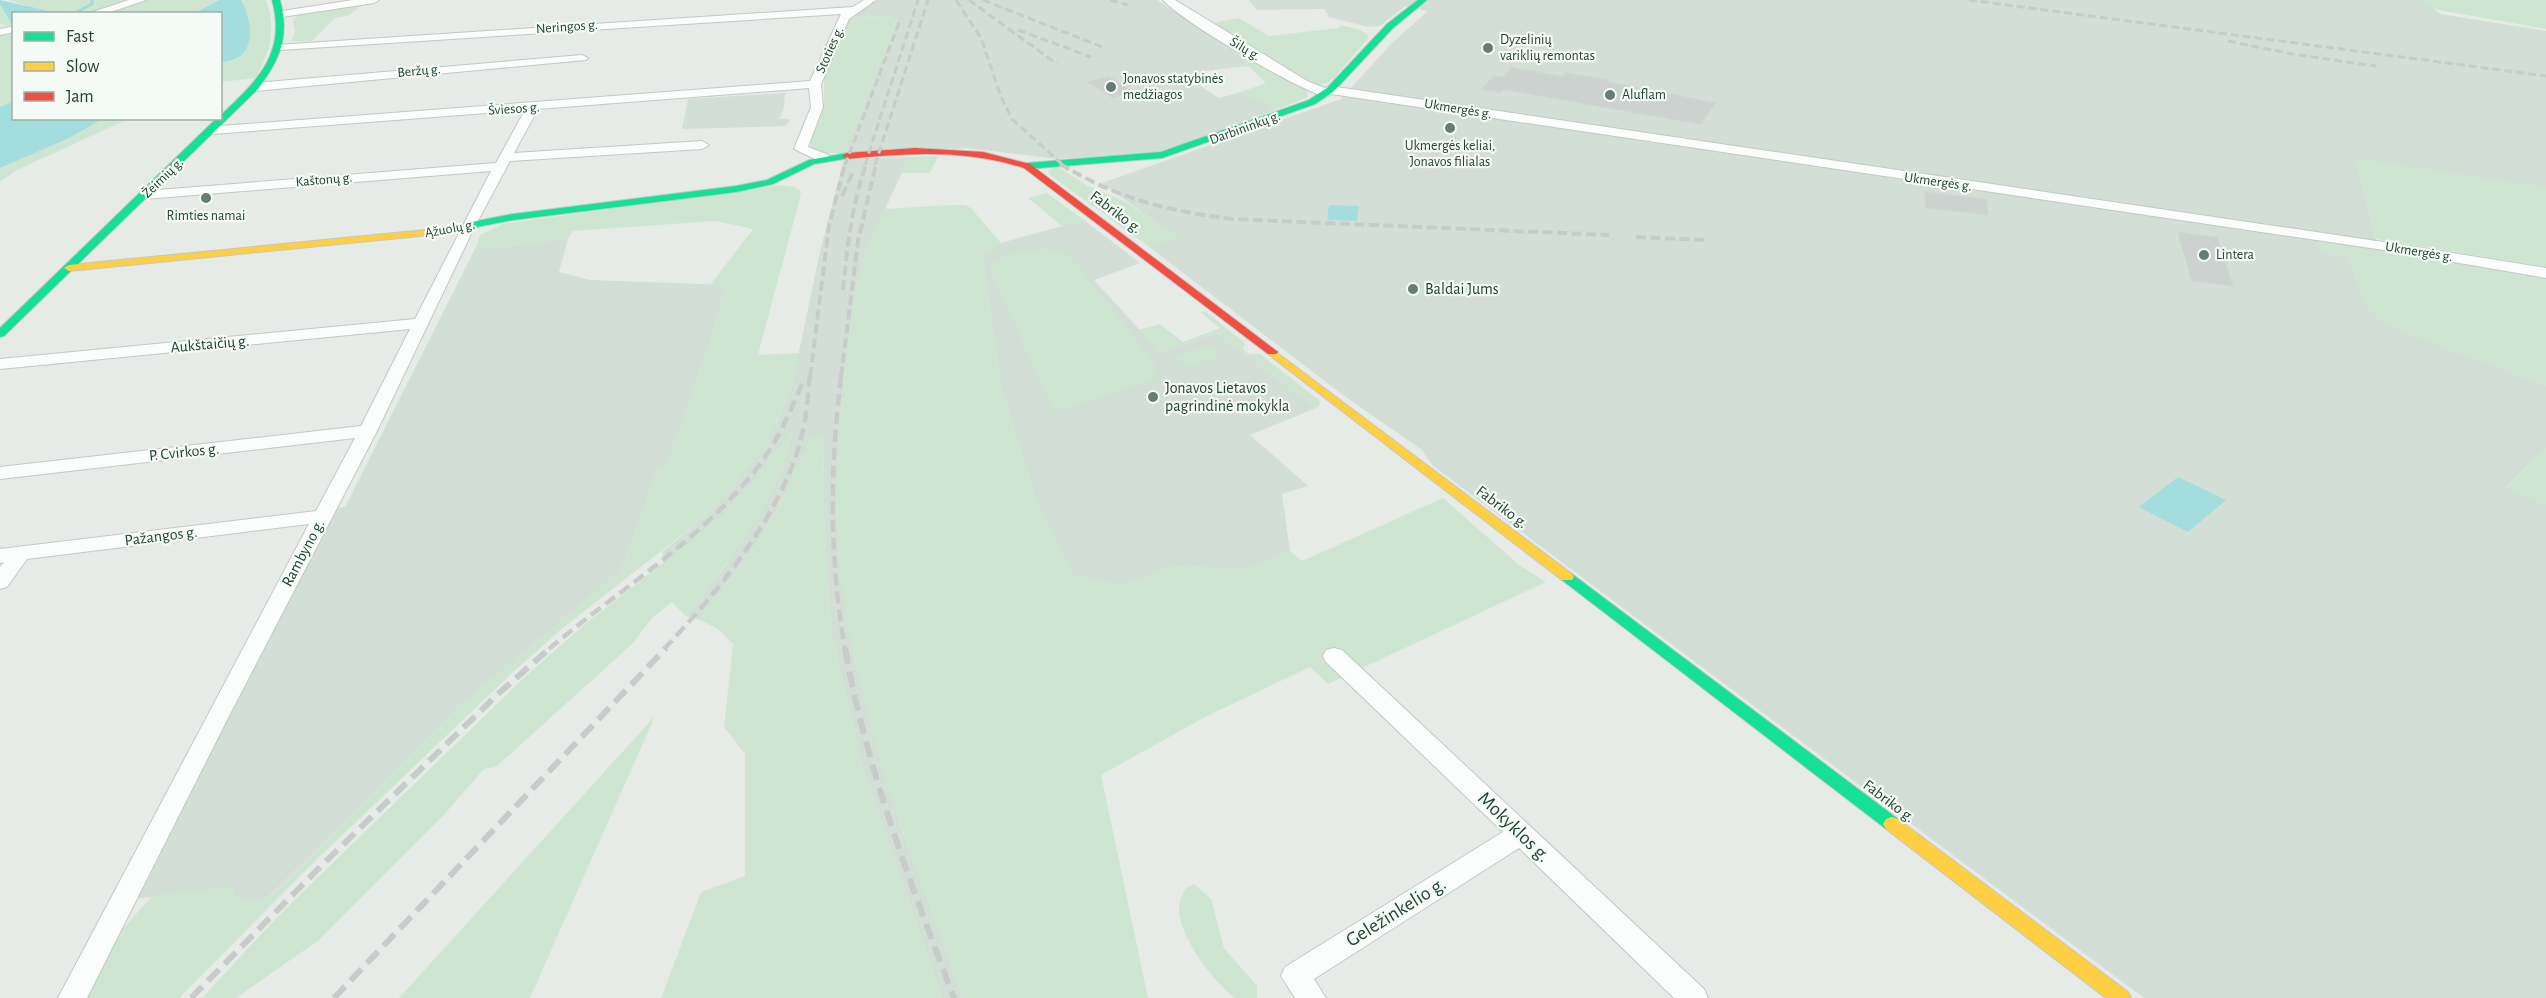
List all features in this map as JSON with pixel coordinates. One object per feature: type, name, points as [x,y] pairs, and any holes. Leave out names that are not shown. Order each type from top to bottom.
[{"type":"main road","name":"Žeimių g.","points":[[0,334],[255,87],[280,47],[284,28],[282,14],[276,0]]},
{"type":"main road","name":"Darbininkų g.","points":[[1027,166],[1162,155],[1281,115],[1328,92],[1390,26],[1423,0]]},
{"type":"main road","name":"Fabriko g.","points":[[824,158],[965,152],[1007,157],[1027,166],[2121,998]]},
{"type":"main road","name":"Ąžuolų g.","points":[[69,268],[430,233],[570,209],[736,189],[770,183],[824,158]]},
{"type":"street","points":[[98,12],[141,0]]},
{"type":"street","points":[[282,14],[374,0]]},
{"type":"street","name":"Stoties g.","points":[[788,175],[817,107],[815,84],[844,17],[871,0]]},
{"type":"street","name":"Šilų g.","points":[[1168,0],[1191,17],[1305,85],[1328,92]]},
{"type":"street","name":"Neringos g.","points":[[280,47],[855,10]]},
{"type":"street","name":"Beržų g.","points":[[255,87],[582,58]]},
{"type":"street","name":"Šviesos g.","points":[[213,130],[532,108],[815,84]]},
{"type":"street","name":"Ukmergės g.","points":[[1328,92],[2390,246],[2546,273]]},
{"type":"street","name":"Rambyno g.","points":[[72,998],[368,432],[468,225],[532,108]]},
{"type":"street","name":"Kaštonų g.","points":[[145,195],[702,145]]},
{"type":"street","points":[[801,149],[824,158]]},
{"type":"street","name":"Aukštaičių g.","points":[[0,364],[421,323]]},
{"type":"street","name":"P. Cvirkos g.","points":[[0,473],[368,432]]},
{"type":"street","name":"Pažangos g.","points":[[0,556],[323,516]]},
{"type":"street","points":[[0,582],[21,553]]},
{"type":"street","name":"Mokyklos g.","points":[[1334,656],[1694,998]]},
{"type":"street","name":"Geležinkelio g.","points":[[1312,998],[1295,976],[1521,834]]},
{"type":"shaded area","points":[[867,0],[1157,0],[1231,49],[1250,66],[1203,71],[1188,78],[1219,98],[1241,92],[1278,109],[1164,151],[1058,159],[967,148],[844,153],[897,20],[891,20],[892,16],[840,17],[844,8],[859,5]]},
{"type":"shaded area","points":[[1249,0],[2423,0],[2440,14],[2546,31],[2546,188],[2356,159],[2378,248],[2320,252],[2347,257],[2368,306],[2379,318],[2404,332],[2546,385],[2546,449],[2506,487],[2546,504],[2546,998],[2144,998],[1432,465],[1422,450],[1343,395],[1148,246],[1177,238],[1102,183],[1341,99],[1392,43],[1428,11],[1405,6],[1380,26],[1369,27],[1329,17],[1324,9],[1257,10]]},
{"type":"shaded area","points":[[785,93],[784,108],[779,119],[790,119],[786,126],[682,129],[688,99]]},
{"type":"shaded area","points":[[909,157],[867,249],[855,301],[845,370],[837,514],[842,584],[900,824],[963,998],[942,998],[861,762],[831,630],[823,502],[824,435],[785,494],[761,538],[700,620],[686,616],[727,564],[773,489],[785,459],[792,432],[747,490],[723,516],[664,565],[662,552],[701,520],[777,422],[792,385],[821,247],[844,159]]},
{"type":"shaded area","name":"Jonavos Lietavos pagrindinė mokykla","points":[[1084,220],[1140,263],[1094,280],[1160,352],[1217,333],[1316,408],[1250,435],[1308,486],[1282,494],[1290,551],[1243,570],[1175,566],[1121,586],[1074,575],[1035,498],[1001,387],[982,255],[1001,243]]},
{"type":"shaded area","points":[[568,239],[559,272],[590,280],[726,285],[714,330],[668,461],[658,469],[621,571],[465,702],[269,897],[255,901],[234,898],[234,887],[133,899],[332,508],[345,507],[475,249]]},
{"type":"green space","points":[[8,0],[266,0],[271,31],[268,49],[256,78],[222,82],[222,12],[48,12]]},
{"type":"green space","points":[[2423,0],[2546,0],[2546,29],[2433,9]]},
{"type":"green space","points":[[362,5],[347,16],[335,18],[312,41],[291,41],[295,32],[293,20],[298,15]]},
{"type":"green space","points":[[0,6],[12,23],[12,120],[126,120],[17,170],[0,182],[0,30],[11,26],[0,24]]},
{"type":"green space","points":[[893,16],[892,20],[897,20],[844,153],[822,153],[812,149],[810,141],[824,107],[824,78],[849,17]]},
{"type":"green space","points":[[1239,18],[1269,36],[1338,28],[1340,25],[1361,30],[1368,35],[1368,38],[1336,76],[1327,83],[1306,89],[1308,97],[1278,109],[1241,92],[1266,83],[1231,49],[1197,26]]},
{"type":"green space","points":[[938,156],[930,173],[900,173],[909,157]]},
{"type":"green space","points":[[2356,158],[2546,188],[2546,267],[2376,239]]},
{"type":"green space","points":[[1056,166],[1088,186],[1126,202],[1178,238],[1148,246],[1050,175],[1048,171]]},
{"type":"green space","points":[[780,185],[794,187],[801,191],[758,355],[799,353],[792,385],[767,444],[725,497],[701,520],[564,627],[512,673],[309,867],[179,998],[84,998],[111,942],[153,895],[234,887],[234,898],[255,901],[270,897],[465,702],[621,571],[658,469],[668,460],[714,330],[726,285],[710,285],[753,229],[715,221],[573,231],[568,239],[475,249],[480,235],[503,224]]},
{"type":"green space","points":[[1047,193],[1084,220],[1062,226],[1028,198]]},
{"type":"green space","points":[[965,205],[971,208],[1001,243],[982,255],[1001,387],[1035,498],[1075,575],[1121,586],[1175,566],[1243,570],[1290,551],[1302,561],[1443,498],[1519,565],[1546,582],[1328,684],[1310,667],[1205,717],[1101,775],[1148,998],[963,998],[891,795],[861,691],[842,585],[838,517],[843,386],[854,298],[864,257],[884,209]]},
{"type":"green space","points":[[2322,240],[2546,276],[2546,385],[2404,332],[2379,318],[2368,306],[2347,257],[2320,252],[2316,243]]},
{"type":"green space","points":[[1041,249],[1060,251],[1069,255],[1155,364],[1155,376],[1149,381],[1086,402],[1053,410],[990,269],[994,263],[1005,256]]},
{"type":"green space","points":[[1205,311],[1245,343],[1243,349],[1249,354],[1260,354],[1319,400],[1320,405],[1316,408],[1217,333],[1160,352],[1138,330],[1160,324],[1183,342],[1220,328],[1200,312]]},
{"type":"green space","points":[[1210,345],[1222,355],[1187,367],[1175,357]]},
{"type":"green space","points":[[792,431],[787,454],[766,504],[735,552],[686,616],[672,602],[652,618],[632,644],[496,767],[484,769],[442,817],[319,940],[236,998],[202,998],[280,914],[529,673],[584,625],[723,516],[747,490]]},
{"type":"green space","points":[[824,435],[823,502],[831,630],[861,762],[942,998],[661,998],[701,892],[745,876],[745,754],[724,727],[733,644],[718,629],[700,620],[761,538],[785,494],[811,436]]},
{"type":"green space","points":[[2546,449],[2546,504],[2506,488]]},
{"type":"green space","points":[[655,716],[530,998],[399,998]]},
{"type":"green space","points":[[1194,884],[1211,899],[1224,948],[1257,986],[1257,998],[1235,998],[1226,991],[1190,944],[1180,918],[1179,907],[1185,889]]},
{"type":"water","points":[[0,0],[49,12],[12,12],[12,24],[0,5]]},
{"type":"water","points":[[220,0],[241,0],[247,13],[250,30],[248,45],[244,52],[237,58],[222,63],[222,12],[197,12]]},
{"type":"water","points":[[12,102],[12,120],[100,120],[69,138],[0,168],[0,107]]},
{"type":"water","points":[[1329,205],[1359,206],[1357,221],[1327,220]]},
{"type":"water","points":[[2178,477],[2226,500],[2188,532],[2139,507]]},
{"type":"building","name":"Aluflam","points":[[1512,68],[1563,77],[1566,73],[1607,80],[1606,82],[1715,103],[1701,124],[1503,89],[1500,92],[1482,89],[1494,76],[1503,78]]},
{"type":"building","name":"Jonavos statybinės medžiagos","points":[[1109,77],[1133,92],[1112,97],[1088,82]]},
{"type":"building","points":[[1925,192],[1986,200],[1988,215],[1926,207]]},
{"type":"building","name":"Lintera","points":[[2178,232],[2217,238],[2233,286],[2192,280]]},
{"type":"waterway","points":[[77,12],[92,4],[92,0]]},
{"type":"railway","points":[[865,165],[918,0]]},
{"type":"railway","points":[[875,165],[928,0]]},
{"type":"railway","points":[[956,0],[981,38],[1001,97],[1012,119],[1063,165]]},
{"type":"railway","points":[[969,0],[1057,64]]},
{"type":"railway","points":[[983,0],[1105,48]]},
{"type":"railway","points":[[1110,0],[1128,5]]},
{"type":"railway","points":[[1969,0],[2546,76]]},
{"type":"railway","points":[[845,165],[899,23]]},
{"type":"railway","points":[[1018,30],[1091,57]]},
{"type":"railway","points":[[2228,41],[2292,54],[2376,66]]},
{"type":"railway","points":[[810,377],[829,226],[845,164]]},
{"type":"railway","points":[[843,290],[851,227],[866,164]]},
{"type":"railway","points":[[841,377],[858,241],[876,164]]},
{"type":"railway","points":[[1060,164],[1102,186],[1142,201],[1184,212],[1231,219],[1609,235]]},
{"type":"railway","points":[[842,196],[853,172]]},
{"type":"railway","points":[[1636,237],[1705,240]]},
{"type":"railway","points":[[664,649],[729,574],[767,517],[796,456],[804,426],[810,376]]},
{"type":"railway","points":[[841,376],[837,410],[833,513],[836,581],[845,649]]},
{"type":"railway","points":[[549,649],[658,564],[735,495],[757,468],[778,436],[804,379]]},
{"type":"railway","points":[[191,998],[322,865],[497,695],[550,648]]},
{"type":"railway","points":[[334,998],[666,648]]},
{"type":"railway","points":[[845,648],[877,781],[906,869],[954,998]]},
{"type":"traffic: fast","points":[[222,119],[255,87],[274,56],[281,24],[276,0]]},
{"type":"traffic: fast","points":[[1027,166],[1162,155],[1312,102],[1330,90],[1390,26],[1423,0]]},
{"type":"traffic: fast","points":[[0,334],[221,120]]},
{"type":"traffic: fast","points":[[436,232],[513,217],[736,189],[770,182],[812,162],[847,156]]},
{"type":"traffic: fast","points":[[1567,577],[1892,824]]},
{"type":"traffic: slow","points":[[69,268],[436,232]]},
{"type":"traffic: slow","points":[[1272,352],[1567,577]]},
{"type":"traffic: slow","points":[[1892,824],[2121,998]]},
{"type":"traffic: jam","points":[[847,156],[938,150],[983,154],[1027,166]]},
{"type":"traffic: jam","points":[[1027,166],[1272,352]]},
{"type":"place","name":"Dyzelinių variklių remontas","points":[[1488,48]]},
{"type":"place","name":"Jonavos statybinės medžiagos","points":[[1111,87]]},
{"type":"place","name":"Aluflam","points":[[1610,95]]},
{"type":"place","name":"Ukmergės keliai, Jonavos filialas","points":[[1450,128]]},
{"type":"place","name":"Rimties namai","points":[[206,198]]},
{"type":"place","name":"Lintera","points":[[2204,255]]},
{"type":"place","name":"Baldai Jums","points":[[1413,289]]},
{"type":"place","name":"Jonavos Lietavos pagrindinė mokykla","points":[[1153,397]]}]
